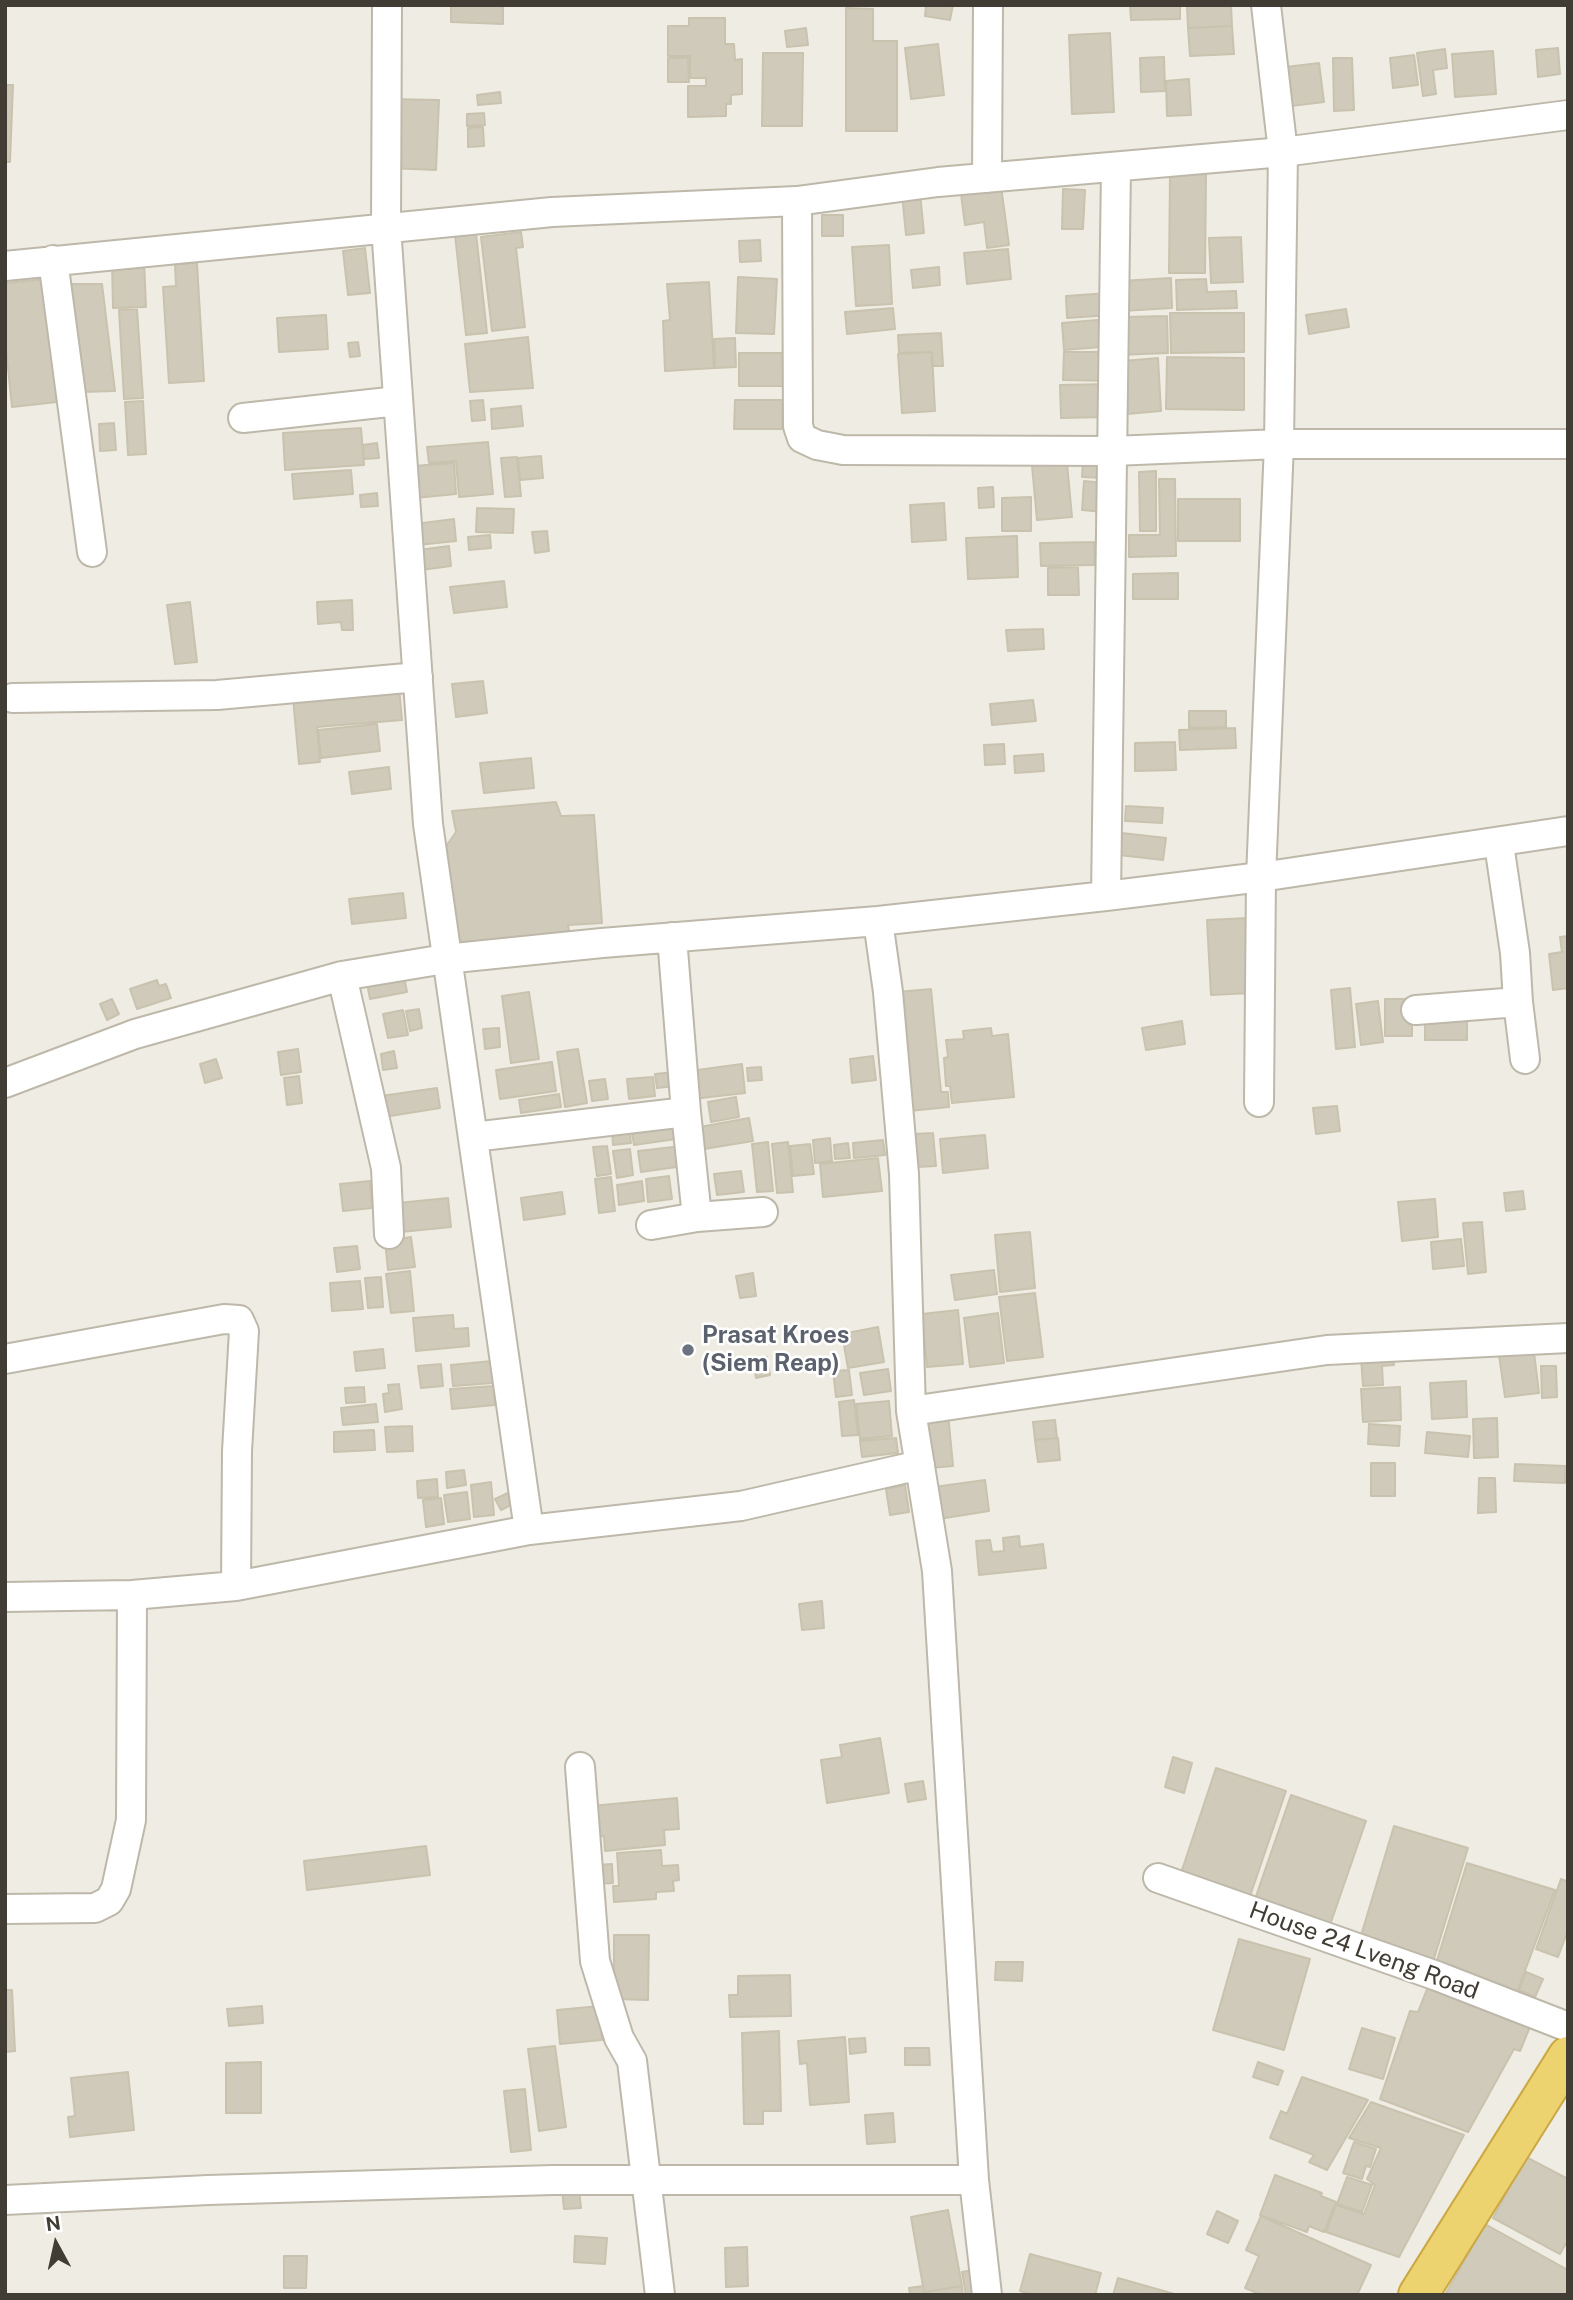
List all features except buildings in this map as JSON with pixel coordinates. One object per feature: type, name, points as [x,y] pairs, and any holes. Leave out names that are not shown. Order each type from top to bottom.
[{"type":"highway","points":[[1418,2295],[1568,2056]]},
{"type":"street","points":[[387,5],[386,227],[428,824],[529,1530]]},
{"type":"street","points":[[987,178],[988,5]]},
{"type":"street","points":[[1259,1102],[1261,877],[1279,444],[1283,152],[1266,5]]},
{"type":"street","points":[[5,265],[552,212],[797,201],[987,178],[1283,152],[1568,115]]},
{"type":"street","points":[[1106,896],[1116,168]]},
{"type":"street","points":[[797,201],[798,426],[802,438],[817,445],[843,450],[1112,451],[1279,444],[1568,444]]},
{"type":"street","points":[[53,260],[92,552]]},
{"type":"street","points":[[243,418],[398,401]]},
{"type":"street","points":[[13,698],[217,695],[418,677]]},
{"type":"street","points":[[5,1083],[135,1034],[342,976],[446,959],[672,937],[878,921],[1106,896],[1499,844],[1568,831]]},
{"type":"street","points":[[1499,844],[1515,953],[1525,1059]]},
{"type":"street","points":[[878,921],[888,992],[904,1174],[911,1411],[937,1571],[974,2180],[987,2295]]},
{"type":"street","points":[[672,937],[697,1217]]},
{"type":"street","points":[[342,976],[386,1168],[389,1234]]},
{"type":"street","points":[[1416,1010],[1518,1002]]},
{"type":"street","points":[[472,1137],[686,1112]]},
{"type":"street","points":[[651,1225],[697,1217],[764,1212]]},
{"type":"street","points":[[5,1359],[224,1319],[239,1320],[244,1331],[237,1451],[236,1586]]},
{"type":"street","points":[[911,1411],[1327,1350],[1568,1338]]},
{"type":"street","points":[[5,1597],[132,1595],[236,1586],[529,1530],[741,1506],[920,1465]]},
{"type":"street","points":[[5,1909],[95,1908],[109,1900],[116,1889],[131,1820],[132,1595]]},
{"type":"street","points":[[580,1767],[595,1961],[619,2038],[632,2061],[660,2295]]},
{"type":"street","name":"House 24 Lveng Road","points":[[1158,1878],[1437,1976],[1568,2027]]},
{"type":"street","points":[[5,2200],[208,2190],[553,2180],[974,2180]]},
{"type":"place","name":"Prasat Kroes (Siem Reap)","points":[[688,1350]]}]
